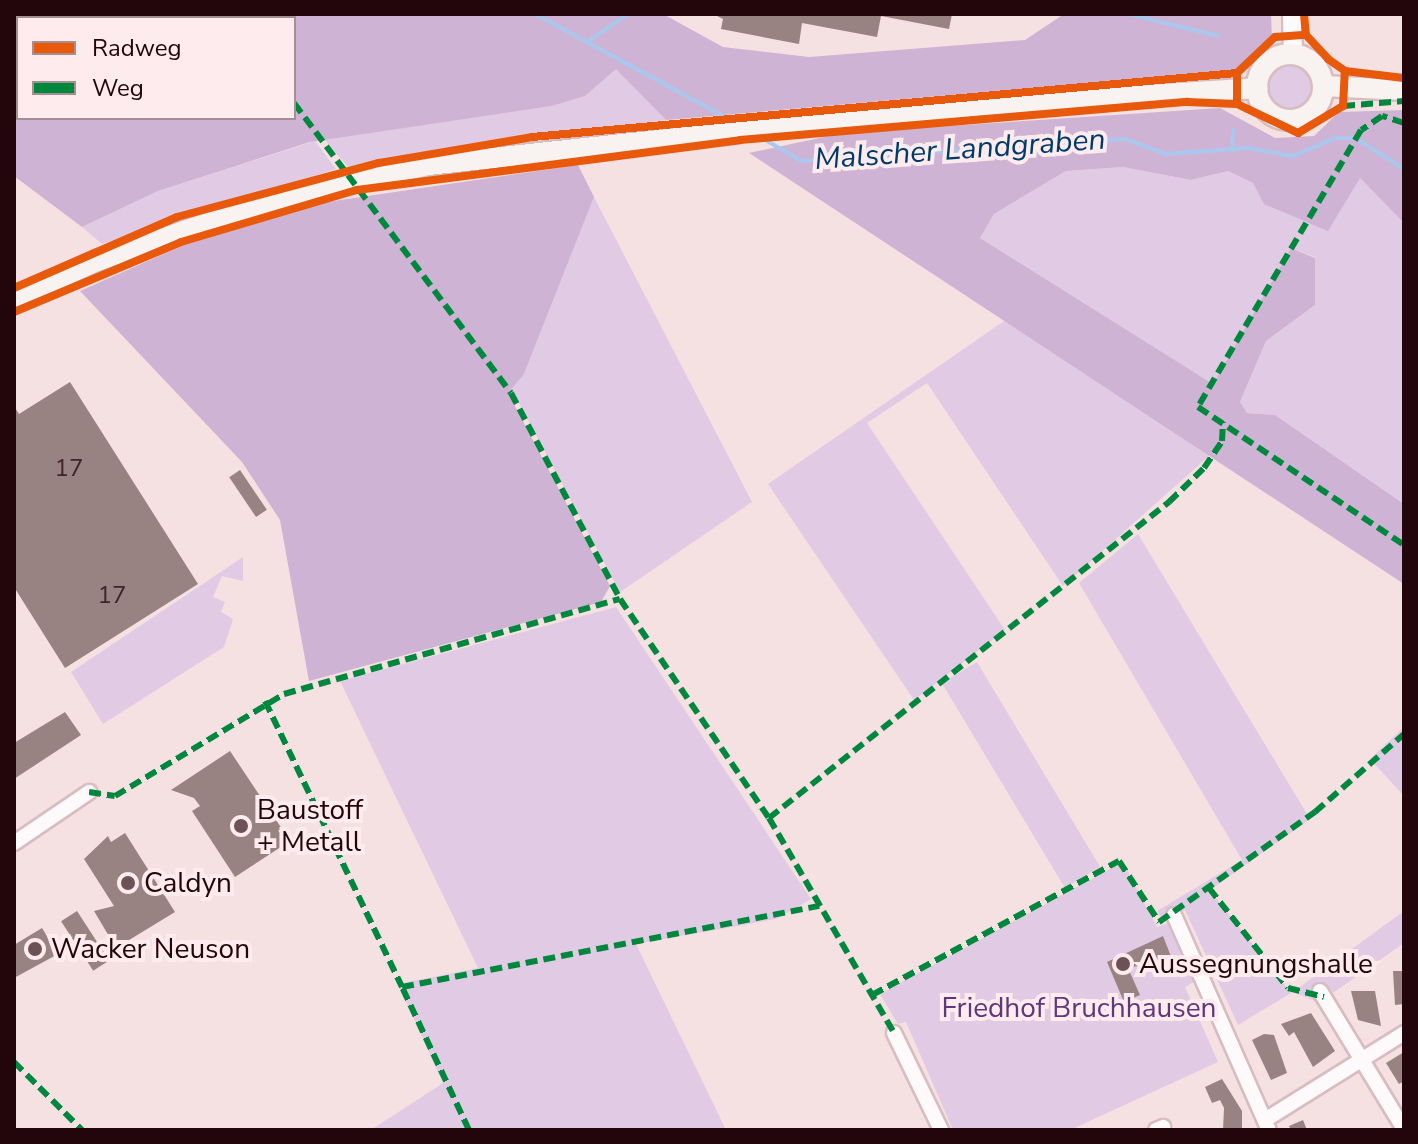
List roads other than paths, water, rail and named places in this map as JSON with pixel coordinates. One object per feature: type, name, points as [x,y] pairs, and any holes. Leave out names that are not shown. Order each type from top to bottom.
[{"type":"main road","points":[[1293,55],[1317,68],[1323,86],[1310,113],[1291,120],[1264,107],[1257,88],[1272,60],[1293,55]]},
{"type":"main road","points":[[1323,86],[1404,90]]},
{"type":"main road","points":[[14,299],[176,232],[351,181],[767,125],[1257,88]]},
{"type":"street","points":[[1292,14],[1293,55]]},
{"type":"street","points":[[14,843],[89,792]]},
{"type":"street","points":[[1174,915],[1267,1125],[1404,1033]]},
{"type":"street","points":[[1320,991],[1404,1129]]},
{"type":"street","points":[[894,1033],[941,1130]]},
{"type":"waterway","name":"Malscher Landgraben","points":[[535,14],[737,123]]},
{"type":"waterway","points":[[587,42],[628,14]]},
{"type":"waterway","points":[[1128,14],[1218,36]]},
{"type":"waterway","points":[[1232,151],[1233,130]]},
{"type":"waterway","name":"Malscher Landgraben","points":[[762,138],[801,161],[1125,139],[1166,154],[1248,148],[1293,156],[1335,138],[1355,138],[1404,169]]},
{"type":"place","name":"Baustoff + Metall","points":[[241,826]]},
{"type":"place","name":"Caldyn","points":[[128,883]]},
{"type":"place","name":"Wacker Neuson","points":[[35,949]]},
{"type":"place","name":"Aussegnungshalle","points":[[1123,964]]},
{"type":"park label","name":"Friedhof Bruchhausen","points":[[1079,1008]]}]
